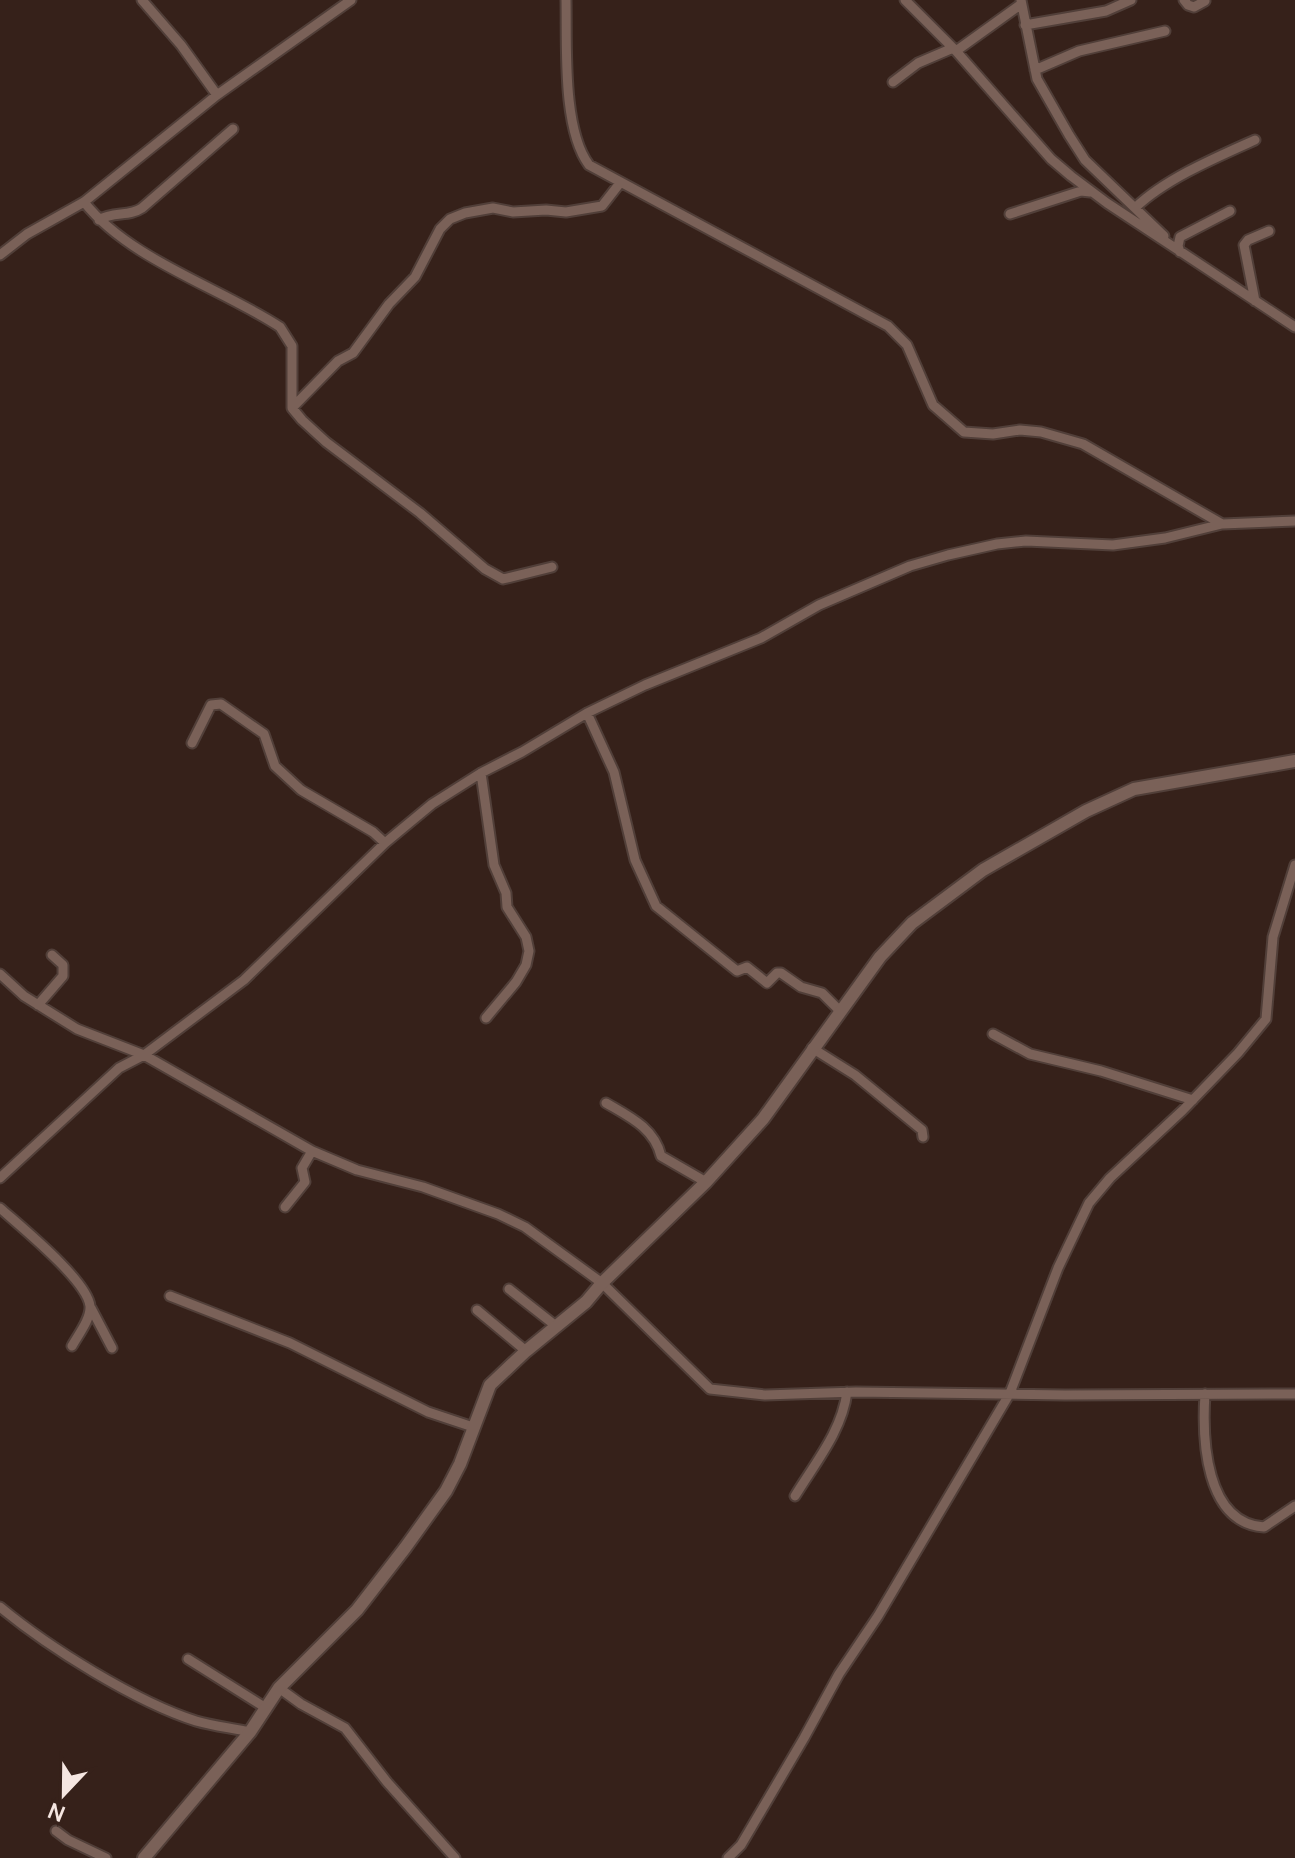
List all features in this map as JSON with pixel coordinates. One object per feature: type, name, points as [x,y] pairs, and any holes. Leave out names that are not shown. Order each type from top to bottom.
[{"type":"street","points":[[142,0],[181,45],[217,95]]},
{"type":"street","points":[[0,255],[27,234],[84,202],[217,95],[351,0]]},
{"type":"street","points":[[566,0],[569,105],[578,145],[589,165],[888,326],[907,345],[933,405],[964,432],[975,435],[1031,431],[1083,444],[1222,524]]},
{"type":"street","points":[[905,0],[1051,159],[1093,193],[1295,327]]},
{"type":"street","points":[[1025,25],[1106,11],[1131,0]]},
{"type":"street","points":[[1184,0],[1194,7],[1205,1]]},
{"type":"street","points":[[893,82],[918,63],[954,50],[1021,2],[1035,70],[1048,100],[1085,160],[1176,249]]},
{"type":"street","points":[[1035,70],[1079,51],[1165,31]]},
{"type":"street","points":[[99,220],[106,216],[134,214],[233,129]]},
{"type":"street","points":[[1135,208],[1148,195],[1255,140]]},
{"type":"street","points":[[292,408],[332,367],[353,353],[389,304],[415,277],[440,229],[450,219],[493,208],[513,212],[566,212],[602,206],[620,183]]},
{"type":"street","points":[[1010,214],[1081,191],[1093,193]]},
{"type":"street","points":[[84,202],[99,220],[150,255],[280,327],[292,346],[292,408],[326,442],[420,513],[495,576],[503,579],[552,567]]},
{"type":"street","points":[[1176,249],[1180,237],[1230,211]]},
{"type":"street","points":[[1255,301],[1244,245],[1248,240],[1269,231]]},
{"type":"street","points":[[0,1178],[119,1068],[144,1055],[244,980],[385,843],[432,804],[587,713],[645,685],[761,638],[819,605],[910,566],[997,544],[1026,541],[1113,545],[1165,538],[1222,524],[1295,521]]},
{"type":"street","points":[[192,743],[211,705],[221,704],[264,734],[275,766],[301,790],[373,832],[385,843]]},
{"type":"street","points":[[587,713],[614,772],[635,860],[656,906],[737,971],[747,967],[767,983],[781,973],[801,987],[822,993],[839,1010]]},
{"type":"street","points":[[144,1858],[250,1732],[279,1688],[357,1610],[405,1548],[446,1491],[460,1464],[490,1385],[586,1302],[706,1182],[763,1119],[839,1010],[880,957],[912,923],[983,870],[1086,811],[1134,789],[1295,761]]},
{"type":"street","points":[[481,773],[494,865],[506,893],[507,907],[526,937],[529,951],[526,965],[516,982],[486,1018]]},
{"type":"street","points":[[728,1858],[741,1845],[839,1674],[878,1616],[1010,1393],[1058,1268],[1089,1203],[1110,1178],[1193,1100],[1266,1019],[1273,937],[1295,865]]},
{"type":"street","points":[[38,1005],[63,976],[63,965],[52,955]]},
{"type":"street","points":[[0,974],[38,1005],[77,1029],[144,1055],[312,1151],[381,1178],[423,1187],[525,1227],[602,1283],[710,1389],[765,1395],[847,1392],[1295,1394]]},
{"type":"street","points":[[993,1034],[1030,1054],[1101,1071],[1193,1100]]},
{"type":"street","points":[[812,1048],[846,1068],[904,1114],[922,1130],[923,1137]]},
{"type":"street","points":[[606,1103],[647,1130],[658,1145],[661,1156],[706,1182]]},
{"type":"street","points":[[285,1207],[305,1182],[302,1168],[312,1151]]},
{"type":"street","points":[[0,1208],[62,1264],[86,1294],[112,1348]]},
{"type":"street","points":[[509,1289],[556,1326]]},
{"type":"street","points":[[170,1296],[290,1343],[428,1412],[473,1427]]},
{"type":"street","points":[[72,1346],[89,1315],[90,1305]]},
{"type":"street","points":[[477,1310],[526,1351]]},
{"type":"street","points":[[795,1496],[845,1413],[847,1392]]},
{"type":"street","points":[[1205,1394],[1203,1426],[1207,1466],[1227,1508],[1241,1521],[1264,1527],[1295,1506]]},
{"type":"street","points":[[0,1607],[25,1627],[126,1689],[197,1721],[250,1732]]},
{"type":"street","points":[[188,1659],[266,1708]]},
{"type":"street","points":[[279,1688],[345,1728],[387,1782],[455,1858]]},
{"type":"street","points":[[56,1831],[106,1858]]}]
